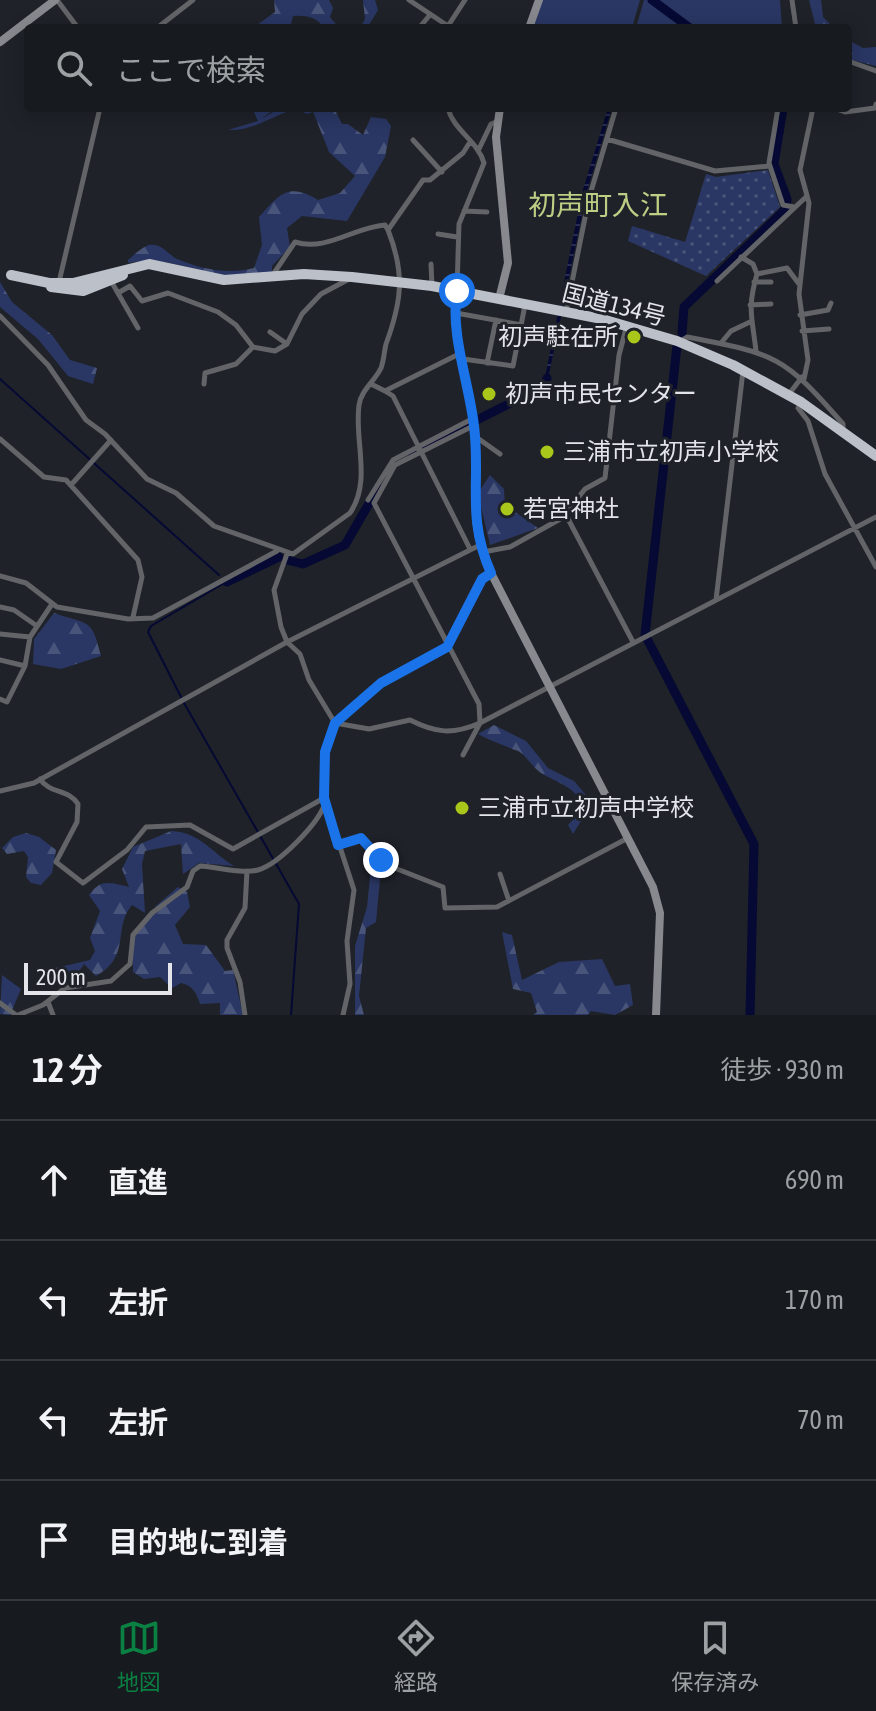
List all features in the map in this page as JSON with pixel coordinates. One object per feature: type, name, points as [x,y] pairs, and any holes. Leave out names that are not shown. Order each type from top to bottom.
[{"type":"highway","name":"国道134号","points":[[0,270],[54,285],[149,264],[224,280],[313,275],[352,277],[432,286],[563,311],[628,325],[679,342],[743,371],[789,394],[876,456]]},
{"type":"highway","name":"国道134号","points":[[108,282],[133,271],[152,269],[236,287],[313,275]]},
{"type":"highway","points":[[54,285],[70,288],[108,282]]},
{"type":"highway","points":[[73,283],[108,282]]},
{"type":"street","points":[[0,42],[56,0],[75,24]]},
{"type":"street","points":[[162,24],[193,0]]},
{"type":"street","points":[[409,0],[444,24]]},
{"type":"street","points":[[451,24],[465,0]]},
{"type":"street","points":[[530,24],[539,0]]},
{"type":"street","points":[[792,0],[795,24]]},
{"type":"street","points":[[422,24],[429,16]]},
{"type":"street","points":[[852,62],[876,71]]},
{"type":"street","points":[[852,111],[875,108],[876,104]]},
{"type":"street","points":[[54,285],[99,112]]},
{"type":"street","points":[[449,112],[450,118],[479,149],[484,163],[457,237],[454,313],[474,422],[473,499],[481,548],[659,904],[656,1015]]},
{"type":"street","points":[[499,112],[496,122],[508,263],[499,299]]},
{"type":"street","points":[[563,311],[589,198],[615,112]]},
{"type":"street","points":[[777,112],[770,166],[790,206]]},
{"type":"street","points":[[789,394],[803,378],[808,360],[800,315],[800,285],[808,196],[800,170],[812,112]]},
{"type":"street","points":[[479,149],[491,124],[496,122]]},
{"type":"street","points":[[607,139],[715,171],[770,166]]},
{"type":"street","points":[[413,140],[442,172]]},
{"type":"street","points":[[388,230],[423,180],[430,180],[442,172],[470,142]]},
{"type":"street","points":[[717,281],[790,206],[808,196]]},
{"type":"street","points":[[464,211],[487,212]]},
{"type":"street","points":[[0,316],[48,365],[86,420],[111,440],[147,479],[176,493],[214,526],[246,535],[287,554],[296,553],[350,513],[357,493],[364,457],[356,431],[360,400],[382,365],[396,320],[399,258],[385,225],[362,228],[341,240],[304,245],[295,242],[272,277]]},
{"type":"street","points":[[438,234],[457,237]]},
{"type":"street","points":[[741,257],[753,264],[757,274],[750,305],[756,351]]},
{"type":"street","points":[[431,264],[432,286]]},
{"type":"street","points":[[757,274],[787,268],[800,285]]},
{"type":"street","points":[[118,293],[130,286],[142,301],[168,293],[218,312],[236,325],[253,347],[275,351],[287,344],[302,314],[321,294],[352,277]]},
{"type":"street","points":[[108,282],[138,328]]},
{"type":"street","points":[[754,282],[771,282]]},
{"type":"street","points":[[800,315],[828,310],[831,303]]},
{"type":"street","points":[[385,391],[462,356],[513,366],[526,304]]},
{"type":"street","points":[[750,305],[771,304]]},
{"type":"street","points":[[454,313],[522,325]]},
{"type":"street","points":[[487,363],[496,320]]},
{"type":"street","points":[[721,343],[731,331],[750,322]]},
{"type":"street","points":[[0,791],[40,779],[287,642],[470,549],[510,547],[566,515],[585,489],[606,475],[612,403],[628,325]]},
{"type":"street","points":[[802,331],[829,329]]},
{"type":"street","points":[[270,332],[287,344]]},
{"type":"street","points":[[679,342],[684,336],[721,343],[756,351],[783,362],[803,378],[845,425],[843,432]]},
{"type":"street","points":[[204,384],[205,373],[236,364],[253,347]]},
{"type":"street","points":[[716,600],[743,371]]},
{"type":"street","points":[[371,384],[393,396],[470,549]]},
{"type":"street","points":[[801,402],[798,408],[808,421],[825,474],[876,567]]},
{"type":"street","points":[[371,501],[393,468],[420,449],[474,422]]},
{"type":"street","points":[[475,436],[500,454]]},
{"type":"street","points":[[0,439],[44,477],[63,478],[71,485],[141,565],[142,584],[133,617]]},
{"type":"street","points":[[71,485],[111,440]]},
{"type":"street","points":[[357,493],[371,501],[479,704],[480,723],[463,755]]},
{"type":"street","points":[[566,515],[633,642]]},
{"type":"street","points":[[287,554],[274,597],[287,642],[300,654],[309,680],[335,723],[369,729],[410,720],[433,732],[480,723],[876,517]]},
{"type":"street","points":[[0,576],[26,583],[52,604],[133,617],[159,616],[278,551]]},
{"type":"street","points":[[343,1015],[350,984],[347,941],[354,890],[324,800],[325,752],[335,723],[381,683],[447,647],[482,579],[491,573]]},
{"type":"street","points":[[0,699],[7,702],[25,666],[30,637],[52,604]]},
{"type":"street","points":[[0,607],[14,610],[37,626]]},
{"type":"street","points":[[0,634],[30,637]]},
{"type":"street","points":[[0,660],[25,666]]},
{"type":"street","points":[[40,779],[52,790],[68,794],[78,804],[77,822],[56,862],[79,882],[90,879],[127,850],[146,827],[190,825],[229,849],[324,800]]},
{"type":"street","points":[[0,1003],[17,1015],[48,1002],[65,988],[111,981],[130,964],[133,935],[152,913],[187,887],[193,871],[200,866],[247,871],[273,861],[315,825],[324,800]]},
{"type":"street","points":[[338,845],[361,838],[392,867],[443,887],[445,908],[497,907],[628,837]]},
{"type":"street","points":[[245,1015],[240,982],[227,940],[245,908],[247,871]]},
{"type":"street","points":[[500,874],[509,901]]},
{"type":"street","points":[[48,1002],[53,1015]]},
{"type":"green space","points":[[274,0],[329,0],[333,8],[330,17],[336,24],[321,24],[307,16],[293,16],[291,24],[258,24],[275,12]]},
{"type":"green space","points":[[363,0],[375,0],[378,10],[369,24],[362,24],[365,19]]},
{"type":"green space","points":[[542,0],[640,0],[633,24],[533,24]]},
{"type":"green space","points":[[644,0],[648,0],[681,24],[637,24]]},
{"type":"green space","points":[[654,0],[780,0],[782,24],[687,24]]},
{"type":"green space","points":[[809,0],[821,0],[823,17],[830,24],[815,24]]},
{"type":"green space","points":[[852,42],[863,48],[876,47],[876,66],[852,60]]},
{"type":"green space","points":[[254,112],[271,112],[261,119],[273,112],[287,112],[247,128],[228,130],[258,121]]},
{"type":"green space","points":[[313,112],[336,112],[342,124],[348,124],[363,135],[371,117],[386,119],[391,126],[385,157],[347,221],[302,216],[287,228],[290,247],[272,266],[272,272],[227,275],[164,262],[128,263],[141,249],[154,245],[177,259],[205,268],[235,271],[254,268],[262,245],[259,217],[273,202],[292,191],[318,200],[340,193],[355,176],[329,152]]},
{"type":"green space","points":[[768,170],[780,207],[706,276],[628,241],[632,226],[685,242],[706,174],[716,177]]},
{"type":"green space","points":[[0,282],[12,302],[52,335],[70,360],[97,368],[93,384],[68,376],[38,339],[0,307]]},
{"type":"green space","points":[[490,475],[504,489],[505,505],[538,528],[490,545],[478,493]]},
{"type":"green space","points":[[54,613],[87,624],[95,635],[101,656],[61,669],[33,664],[34,639]]},
{"type":"green space","points":[[494,725],[526,741],[548,768],[574,781],[585,794],[581,821],[573,834],[568,825],[577,814],[579,798],[538,771],[518,751],[478,734]]},
{"type":"green space","points":[[171,831],[198,839],[234,866],[199,863],[183,874],[181,844],[145,851],[142,864],[145,913],[132,905],[126,914],[114,960],[96,976],[84,964],[73,980],[47,970],[90,960],[95,951],[90,938],[100,911],[89,895],[102,884],[129,887],[122,869],[133,847]]},
{"type":"green space","points":[[26,833],[39,837],[56,850],[52,873],[41,885],[31,883],[26,877],[28,857],[24,851],[7,854],[2,848],[13,837]]},
{"type":"green space","points":[[372,858],[381,868],[376,922],[366,928],[359,996],[364,1015],[355,1015],[355,946],[367,907]]},
{"type":"green space","points":[[178,887],[187,892],[190,907],[175,925],[183,944],[206,945],[225,971],[233,970],[243,1015],[220,1015],[220,1003],[200,1004],[188,986],[181,983],[172,988],[160,977],[144,979],[133,972],[133,940],[156,906]]},
{"type":"green space","points":[[502,932],[512,935],[522,980],[559,962],[602,959],[615,986],[630,984],[633,1005],[615,1015],[591,1011],[588,1015],[533,1015],[537,1012],[531,993],[513,989]]},
{"type":"green space","points":[[2,975],[21,989],[10,1015],[0,1014]]},
{"type":"shaded area","points":[[607,112],[611,112],[587,191],[548,379],[543,387],[582,193]]},
{"type":"waterway","points":[[652,0],[685,24]]},
{"type":"waterway","points":[[682,333],[684,307],[786,209],[787,199],[774,164],[782,112]]},
{"type":"waterway","points":[[677,346],[645,635],[754,844],[750,1015]]},
{"type":"waterway","points":[[412,453],[544,386],[547,378]]},
{"type":"waterway","points":[[0,379],[219,575]]},
{"type":"waterway","points":[[287,560],[303,564],[345,545],[378,488]]},
{"type":"waterway","points":[[227,582],[279,557]]},
{"type":"waterway","points":[[181,697],[148,632],[151,626],[226,582]]},
{"type":"waterway","points":[[184,703],[299,904],[291,1015]]},
{"type":"place","name":"初声駐在所","points":[[634,337]]},
{"type":"place","name":"初声市民センター","points":[[489,394]]},
{"type":"place","name":"三浦市立初声小学校","points":[[547,452]]},
{"type":"place","name":"若宮神社","points":[[507,509]]},
{"type":"place","name":"三浦市立初声中学校","points":[[462,808]]},
{"type":"district","name":"初声町入江","points":[[598,205]]},
{"type":"route","points":[[381,860],[361,838],[338,845],[324,798],[325,752],[335,723],[381,683],[447,647],[482,579],[491,573],[480,545],[474,510],[475,436],[455,320],[457,291]]}]
